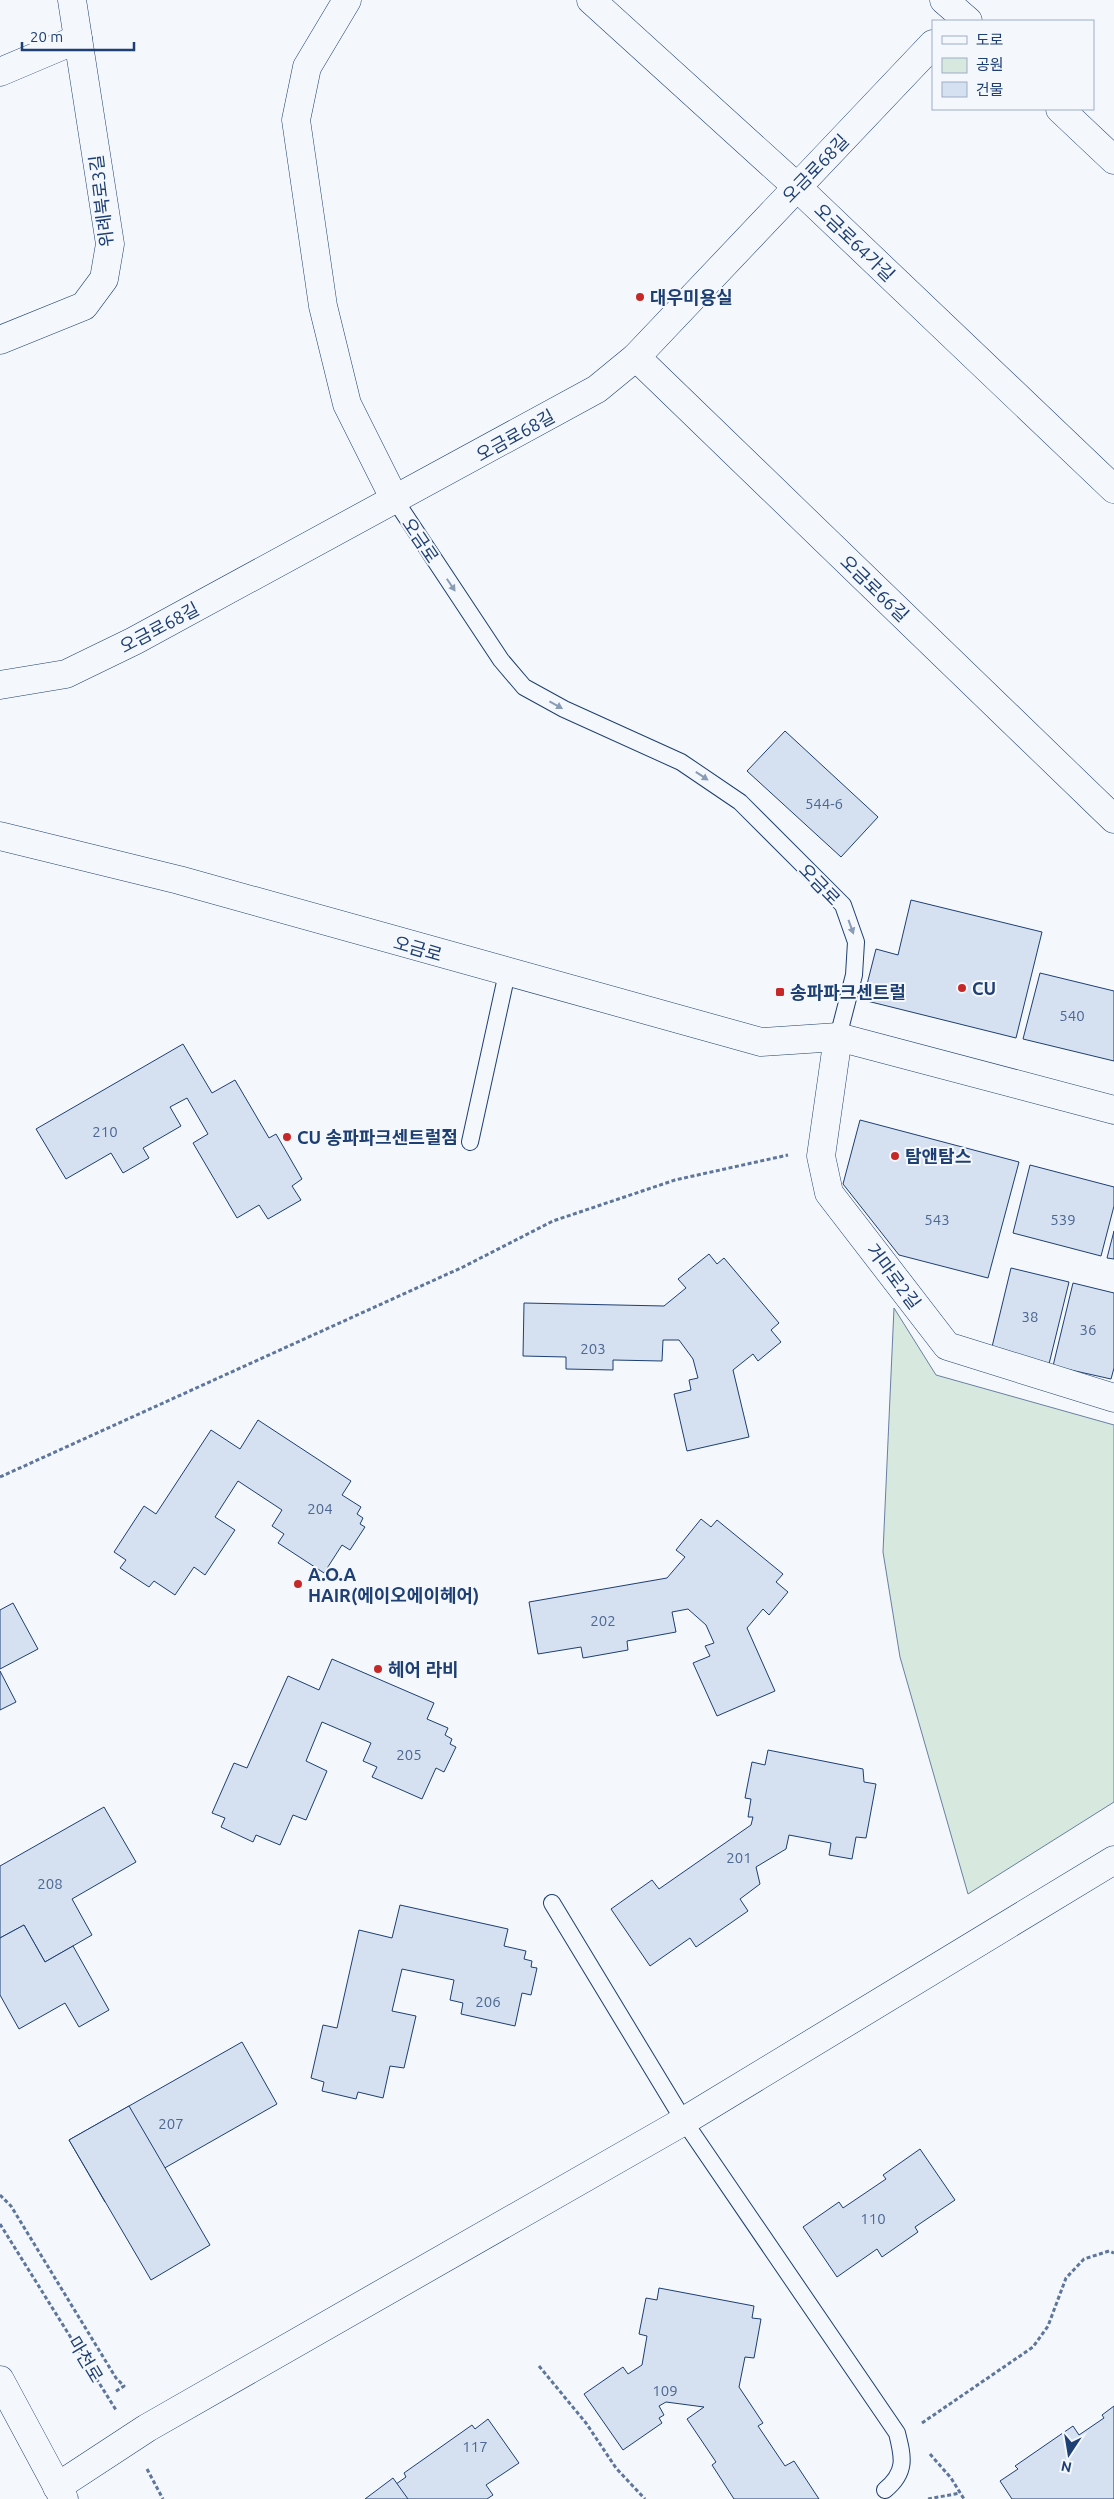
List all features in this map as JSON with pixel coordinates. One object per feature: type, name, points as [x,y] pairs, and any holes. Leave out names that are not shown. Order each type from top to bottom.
[{"type":"street","name":"위례북로3길","points":[[0,340],[84,306],[104,279],[110,244],[72,0]]},
{"type":"street","points":[[347,0],[307,67],[296,120],[323,306],[346,404],[395,500]]},
{"type":"street","name":"오금로64가길","points":[[591,0],[797,187],[1114,489]]},
{"type":"street","points":[[0,72],[78,39]]},
{"type":"street","name":"오금로68길","points":[[0,685],[66,674],[134,641],[597,389],[636,357],[932,45]]},
{"type":"street","points":[[1061,110],[1114,160]]},
{"type":"street","name":"오금로66길","points":[[636,357],[1114,819]]},
{"type":"street","name":"오금로","points":[[0,836],[179,880],[507,973],[761,1042],[838,1037],[1114,1110]]},
{"type":"street","name":"거마로2길","points":[[838,1037],[821,1156],[829,1193],[947,1346],[1114,1398]]},
{"type":"street","points":[[0,2380],[60,2493],[131,2438],[684,2121],[1114,1860]]},
{"type":"lane","name":"오금로","points":[[395,500],[502,660],[524,687],[564,709],[681,762],[740,802],[842,905],[856,942],[854,975],[838,1037]]},
{"type":"lane","points":[[470,1142],[507,973]]},
{"type":"lane","points":[[552,1903],[684,2121],[896,2433],[903,2456],[901,2471],[885,2490]]},
{"type":"path","points":[[0,1478],[463,1267],[553,1221],[675,1180],[822,1147]]},
{"type":"path","points":[[0,2194],[11,2206],[116,2378],[124,2386],[115,2392]]},
{"type":"path","name":"마천로","points":[[0,2224],[76,2342],[131,2438],[163,2499]]},
{"type":"path","points":[[919,2425],[1033,2347],[1048,2326],[1066,2278],[1084,2259],[1108,2251],[1114,2253]]},
{"type":"path","points":[[539,2366],[586,2423],[616,2468],[645,2499]]},
{"type":"path","points":[[951,2478],[964,2499]]},
{"type":"path","points":[[928,2499],[960,2493]]},
{"type":"green space","points":[[894,1308],[936,1375],[1114,1425],[1114,1802],[968,1894],[900,1657],[883,1552]]},
{"type":"building","points":[[785,731],[878,817],[841,857],[747,771]]},
{"type":"building","points":[[911,900],[1042,932],[1016,1038],[863,1000],[876,949],[898,955]]},
{"type":"building","points":[[1040,973],[1114,991],[1114,1061],[1023,1039]]},
{"type":"building","points":[[183,1044],[212,1093],[235,1080],[269,1138],[276,1134],[302,1179],[292,1186],[301,1200],[268,1219],[259,1205],[237,1218],[193,1143],[208,1134],[187,1098],[170,1107],[181,1126],[143,1148],[149,1158],[123,1173],[111,1153],[66,1179],[36,1129]]},
{"type":"building","points":[[860,1120],[1019,1162],[988,1278],[899,1255],[843,1184]]},
{"type":"building","points":[[1030,1165],[1114,1187],[1114,1206],[1101,1256],[1013,1233]]},
{"type":"building","points":[[1114,1231],[1114,1259],[1107,1258]]},
{"type":"building","points":[[709,1254],[717,1264],[724,1258],[779,1323],[771,1330],[781,1342],[758,1361],[753,1354],[733,1370],[749,1437],[687,1451],[674,1394],[691,1390],[689,1380],[698,1378],[693,1359],[679,1340],[663,1340],[662,1361],[613,1360],[613,1370],[566,1369],[566,1357],[523,1356],[524,1303],[664,1306],[686,1288],[678,1279]]},
{"type":"building","points":[[1011,1268],[1069,1282],[1049,1364],[991,1351]]},
{"type":"building","points":[[1073,1283],[1114,1293],[1114,1368],[1111,1379],[1053,1366]]},
{"type":"building","points":[[258,1420],[351,1481],[342,1495],[361,1507],[357,1514],[363,1518],[360,1524],[365,1527],[350,1550],[342,1545],[324,1573],[278,1543],[284,1534],[272,1526],[282,1510],[238,1481],[215,1517],[235,1530],[205,1575],[194,1567],[175,1595],[154,1581],[149,1587],[120,1568],[126,1560],[114,1552],[144,1506],[156,1514],[211,1430],[240,1449]]},
{"type":"building","points":[[701,1519],[711,1527],[717,1520],[783,1574],[776,1582],[788,1592],[769,1615],[763,1609],[747,1628],[775,1691],[717,1716],[693,1663],[710,1656],[705,1646],[714,1643],[706,1625],[688,1609],[672,1612],[676,1632],[627,1641],[628,1650],[583,1658],[581,1647],[538,1654],[529,1602],[667,1578],[685,1557],[676,1550]]},
{"type":"building","points":[[13,1603],[38,1649],[0,1669],[0,1610]]},
{"type":"building","points":[[332,1659],[434,1703],[427,1719],[448,1728],[445,1735],[452,1739],[450,1744],[456,1747],[444,1772],[436,1768],[422,1799],[372,1777],[377,1767],[363,1761],[371,1743],[322,1722],[306,1761],[327,1771],[306,1820],[293,1815],[280,1845],[256,1835],[253,1842],[221,1827],[225,1818],[212,1813],[234,1763],[247,1768],[288,1676],[319,1690]]},
{"type":"building","points":[[0,1671],[16,1702],[0,1710]]},
{"type":"building","points":[[768,1750],[863,1769],[864,1782],[876,1784],[866,1838],[856,1837],[852,1859],[829,1855],[831,1843],[789,1835],[786,1849],[756,1867],[760,1884],[740,1899],[748,1911],[696,1947],[690,1938],[650,1966],[611,1909],[652,1880],[659,1889],[751,1825],[753,1817],[748,1817],[751,1799],[745,1798],[752,1762],[765,1765]]},
{"type":"building","points":[[104,1807],[136,1862],[72,1899],[92,1935],[45,1962],[24,1925],[0,1938],[0,1866]]},
{"type":"building","points":[[400,1905],[508,1929],[504,1946],[526,1951],[524,1959],[532,1961],[531,1967],[537,1968],[531,1995],[522,1993],[515,2026],[461,2014],[463,2003],[450,2000],[454,1980],[402,1969],[392,2011],[416,2016],[404,2068],[390,2066],[383,2098],[358,2092],[356,2099],[322,2091],[324,2082],[311,2078],[323,2025],[337,2028],[359,1930],[392,1938]]},
{"type":"building","points":[[24,1925],[45,1962],[73,1946],[109,2010],[79,2027],[65,2003],[19,2029],[0,1995],[0,1938]]},
{"type":"building","points":[[242,2042],[277,2104],[105,2202],[69,2140]]},
{"type":"building","points":[[129,2106],[210,2245],[151,2280],[69,2140]]},
{"type":"building","points":[[920,2149],[955,2200],[915,2227],[918,2232],[882,2257],[877,2249],[837,2277],[803,2227],[839,2202],[843,2208],[886,2179],[883,2175]]},
{"type":"building","points":[[659,2288],[754,2306],[752,2318],[761,2319],[754,2358],[745,2357],[739,2387],[763,2423],[758,2426],[785,2466],[794,2461],[819,2499],[734,2499],[712,2465],[716,2462],[687,2419],[704,2407],[666,2402],[659,2406],[664,2415],[659,2418],[662,2423],[623,2450],[584,2394],[623,2367],[628,2374],[642,2365],[647,2336],[639,2334],[646,2298],[657,2300]]},
{"type":"building","points":[[1114,2406],[1114,2499],[1012,2499],[1000,2481],[1018,2469],[1015,2466],[1073,2426],[1079,2435],[1104,2418],[1102,2415]]},
{"type":"building","points":[[488,2419],[519,2463],[486,2485],[493,2495],[487,2499],[375,2499],[406,2477],[404,2473],[472,2425],[475,2429]]},
{"type":"building","points":[[393,2478],[408,2499],[365,2499]]},
{"type":"place","name":"대우미용실","points":[[640,297]]},
{"type":"place","name":"CU","points":[[962,988]]},
{"type":"place","name":"송파파크센트럴","points":[[780,992]]},
{"type":"place","name":"CU 송파파크센트럴점","points":[[287,1137]]},
{"type":"place","name":"탐앤탐스","points":[[895,1156]]},
{"type":"place","name":"A.O.A HAIR(에이오에이헤어)","points":[[298,1584]]},
{"type":"place","name":"헤어 라비","points":[[378,1669]]}]
